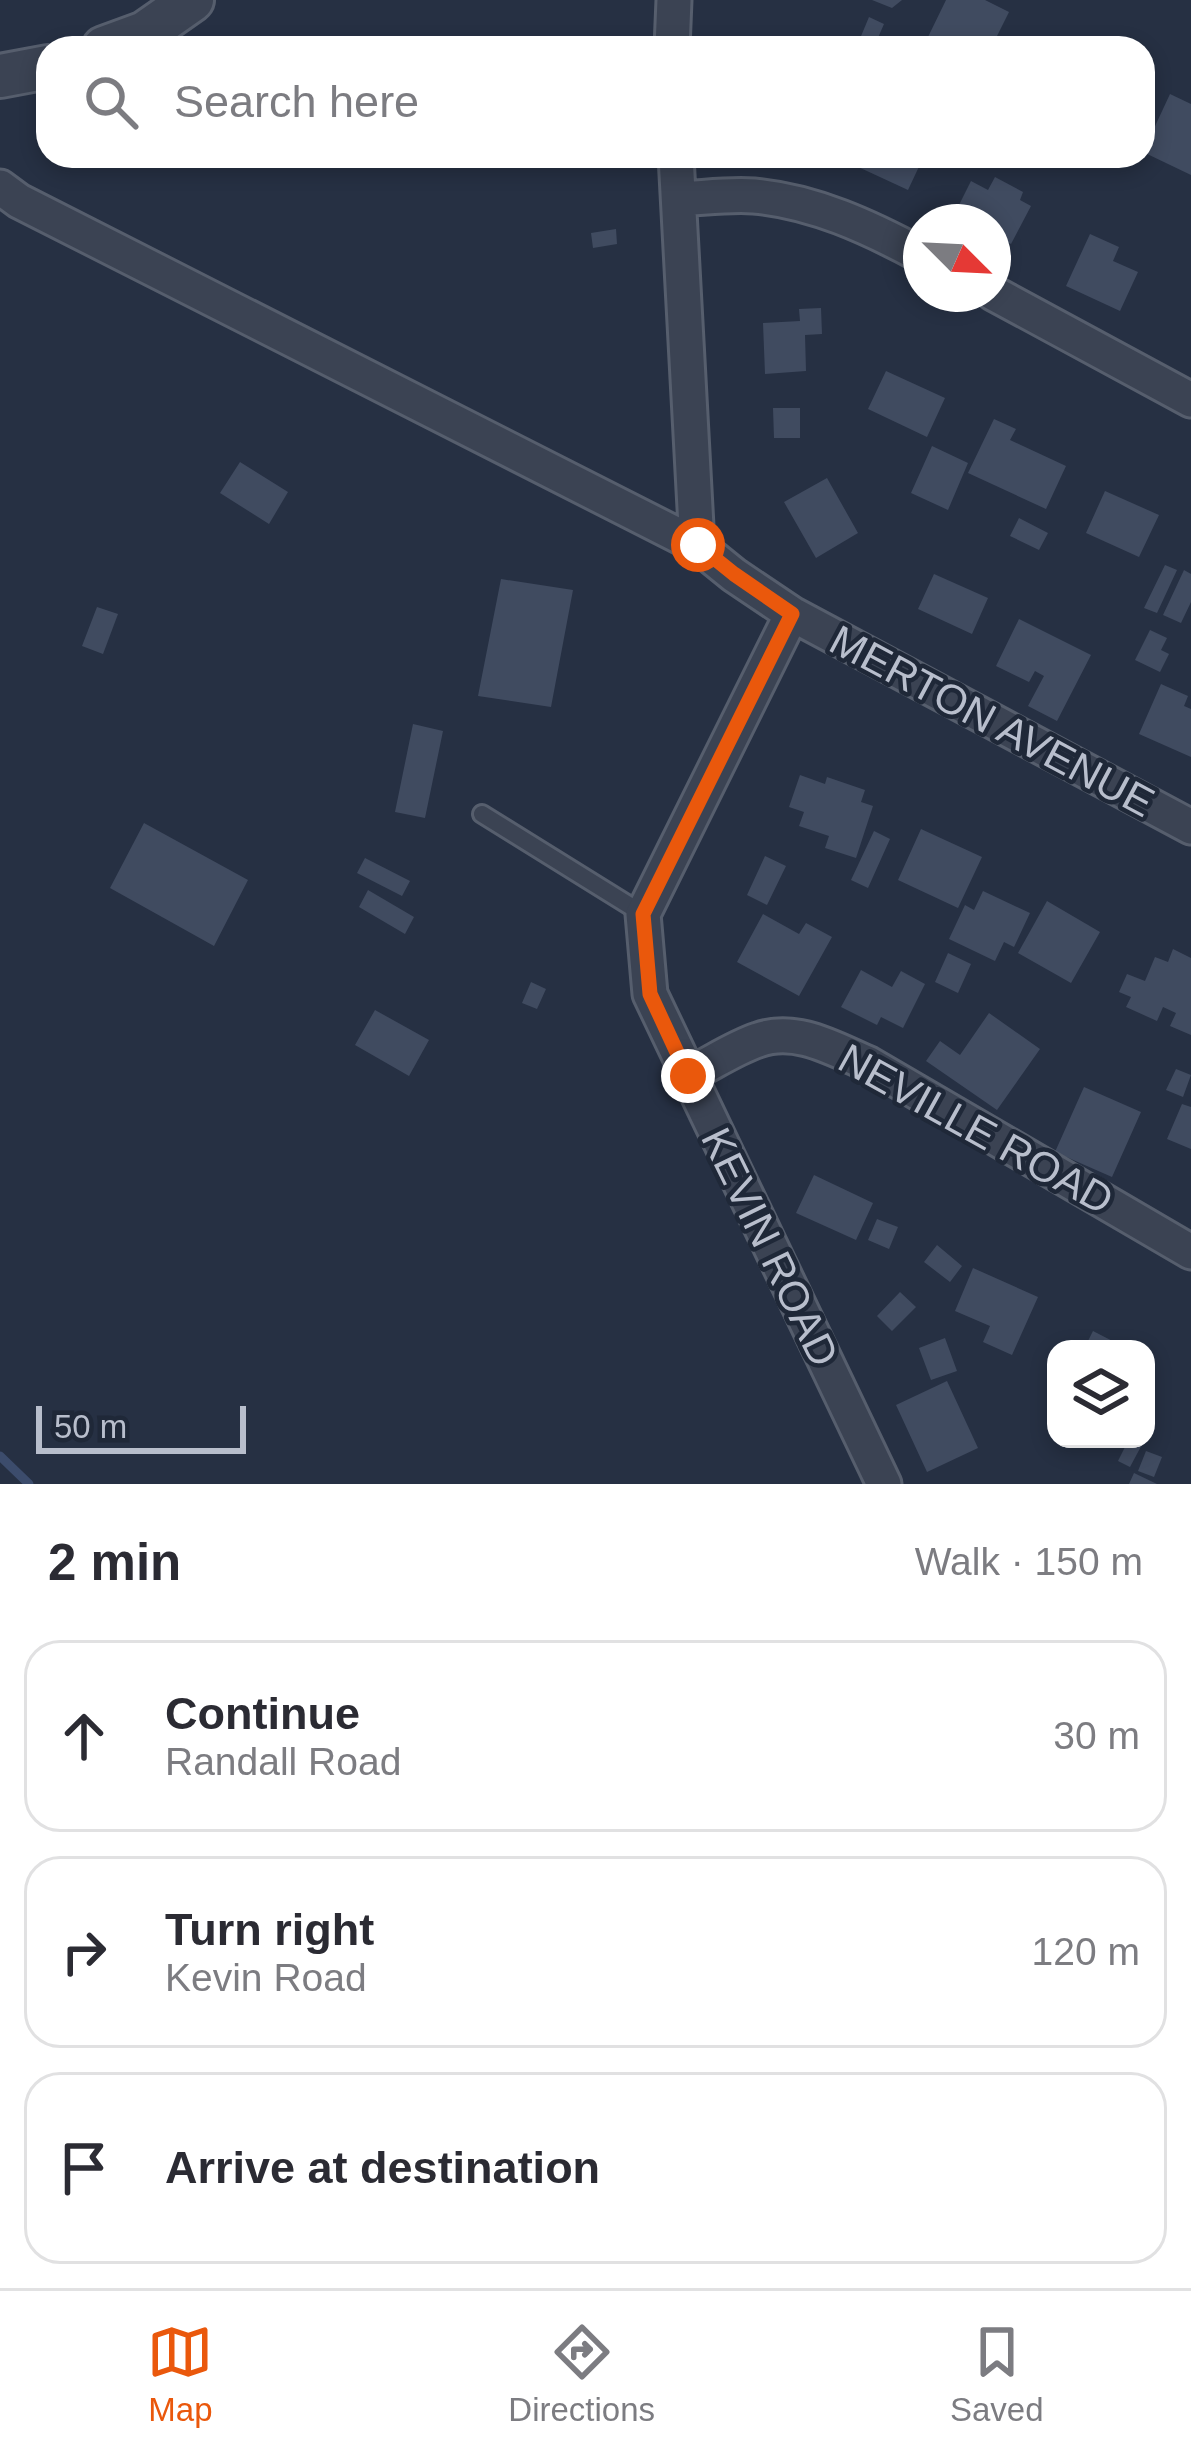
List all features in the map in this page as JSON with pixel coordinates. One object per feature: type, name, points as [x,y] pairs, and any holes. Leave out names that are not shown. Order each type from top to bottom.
[{"type":"street","points":[[137,36],[192,0]]},
{"type":"street","points":[[672,36],[674,0]]},
{"type":"street","points":[[0,76],[36,69]]},
{"type":"street","points":[[677,168],[698,545]]},
{"type":"street","name":"MERTON AVENUE","points":[[0,187],[19,201],[698,545],[792,614],[1191,827]]},
{"type":"street","points":[[679,199],[750,196],[792,201],[903,247]]},
{"type":"street","points":[[1011,303],[1191,400]]},
{"type":"street","points":[[643,914],[792,614]]},
{"type":"street","name":"KEVIN ROAD","points":[[643,914],[650,994],[884,1484]]},
{"type":"street","name":"NEVILLE ROAD","points":[[688,1076],[758,1040],[784,1035],[817,1041],[869,1064],[1191,1252]]},
{"type":"lane","points":[[482,814],[643,914]]},
{"type":"building","points":[[872,0],[902,0],[892,8]]},
{"type":"building","points":[[946,0],[985,0],[1009,12],[997,36],[928,36]]},
{"type":"building","points":[[869,17],[884,24],[879,36],[861,36]]},
{"type":"building","points":[[1170,94],[1191,104],[1191,175],[1155,158],[1155,126]]},
{"type":"building","points":[[860,168],[918,168],[908,190]]},
{"type":"building","points":[[995,177],[1023,192],[1020,200],[1031,206],[1011,244],[1011,204],[960,204],[971,181],[988,190]]},
{"type":"building","points":[[616,229],[617,244],[593,248],[591,233]]},
{"type":"building","points":[[1090,234],[1119,247],[1113,261],[1138,272],[1120,311],[1066,286]]},
{"type":"building","points":[[821,308],[822,334],[805,335],[806,371],[765,374],[763,323],[800,321],[799,309]]},
{"type":"building","points":[[886,371],[945,398],[927,437],[868,409]]},
{"type":"building","points":[[773,408],[800,408],[800,438],[774,438]]},
{"type":"building","points":[[994,419],[1016,429],[1010,440],[1066,466],[1046,509],[968,473]]},
{"type":"building","points":[[932,446],[968,463],[948,510],[911,493]]},
{"type":"building","points":[[240,462],[288,492],[269,524],[220,493]]},
{"type":"building","points":[[827,478],[858,533],[816,558],[784,502]]},
{"type":"building","points":[[1105,491],[1159,515],[1139,557],[1086,533]]},
{"type":"building","points":[[1019,518],[1048,533],[1039,550],[1010,536]]},
{"type":"building","points":[[1165,565],[1177,570],[1157,613],[1144,608]]},
{"type":"building","points":[[1184,570],[1191,574],[1191,602],[1181,623],[1163,615]]},
{"type":"building","points":[[934,574],[988,598],[972,634],[918,609]]},
{"type":"building","points":[[501,579],[573,590],[551,707],[478,696]]},
{"type":"building","points":[[97,607],[118,614],[103,654],[82,646]]},
{"type":"building","points":[[1019,619],[1091,655],[1057,721],[1028,706],[1044,676],[1035,671],[1029,682],[996,666]]},
{"type":"building","points":[[1150,630],[1167,638],[1161,650],[1169,654],[1160,672],[1135,660]]},
{"type":"building","points":[[1161,684],[1188,696],[1184,706],[1191,709],[1191,757],[1139,734]]},
{"type":"building","points":[[413,724],[443,731],[425,818],[395,812]]},
{"type":"building","points":[[800,775],[825,784],[827,777],[865,790],[861,802],[873,806],[856,858],[825,848],[829,836],[799,826],[804,812],[789,807]]},
{"type":"building","points":[[144,823],[248,880],[214,946],[110,888]]},
{"type":"building","points":[[921,829],[982,857],[958,908],[898,880]]},
{"type":"building","points":[[874,831],[890,839],[868,888],[851,880]]},
{"type":"building","points":[[765,856],[786,866],[767,905],[747,895]]},
{"type":"building","points":[[365,858],[410,881],[402,896],[357,873]]},
{"type":"building","points":[[368,890],[414,917],[405,934],[359,907]]},
{"type":"building","points":[[983,891],[1030,913],[1014,947],[1004,942],[995,961],[949,939],[965,905],[974,910]]},
{"type":"building","points":[[1047,901],[1100,932],[1071,983],[1018,953]]},
{"type":"building","points":[[763,914],[799,934],[806,923],[832,937],[799,996],[737,962]]},
{"type":"building","points":[[1173,949],[1191,958],[1191,1035],[1170,1026],[1176,1013],[1163,1007],[1157,1021],[1126,1007],[1131,997],[1119,992],[1127,974],[1145,981],[1155,957],[1168,962]]},
{"type":"building","points":[[948,953],[971,964],[958,993],[935,982]]},
{"type":"building","points":[[861,970],[892,987],[901,971],[925,984],[903,1028],[881,1017],[877,1025],[841,1007]]},
{"type":"building","points":[[531,982],[546,989],[537,1009],[522,1003]]},
{"type":"building","points":[[375,1010],[429,1040],[409,1076],[355,1045]]},
{"type":"building","points":[[989,1013],[1040,1049],[997,1110],[926,1061],[940,1041],[960,1055]]},
{"type":"building","points":[[1176,1069],[1191,1075],[1183,1097],[1166,1090]]},
{"type":"building","points":[[1084,1087],[1141,1112],[1112,1177],[1055,1152]]},
{"type":"building","points":[[1182,1104],[1191,1107],[1191,1149],[1167,1139]]},
{"type":"building","points":[[814,1175],[873,1203],[856,1240],[796,1213]]},
{"type":"building","points":[[877,1219],[898,1227],[889,1249],[868,1240]]},
{"type":"building","points":[[937,1245],[962,1266],[950,1282],[924,1262]]},
{"type":"building","points":[[973,1268],[1038,1297],[1012,1355],[983,1342],[990,1326],[955,1311]]},
{"type":"building","points":[[900,1292],[916,1307],[892,1331],[877,1316]]},
{"type":"building","points":[[1093,1331],[1110,1340],[1088,1340]]},
{"type":"building","points":[[945,1338],[957,1371],[931,1380],[919,1348]]},
{"type":"building","points":[[947,1381],[978,1448],[927,1472],[896,1405]]},
{"type":"building","points":[[1124,1448],[1140,1448],[1130,1467],[1118,1461]]},
{"type":"building","points":[[1146,1451],[1162,1457],[1154,1477],[1138,1471]]},
{"type":"building","points":[[1134,1473],[1157,1484],[1129,1484]]},
{"type":"waterway","points":[[0,1456],[29,1484]]},
{"type":"route","points":[[688,1076],[650,994],[643,914],[792,614],[698,545]]}]
